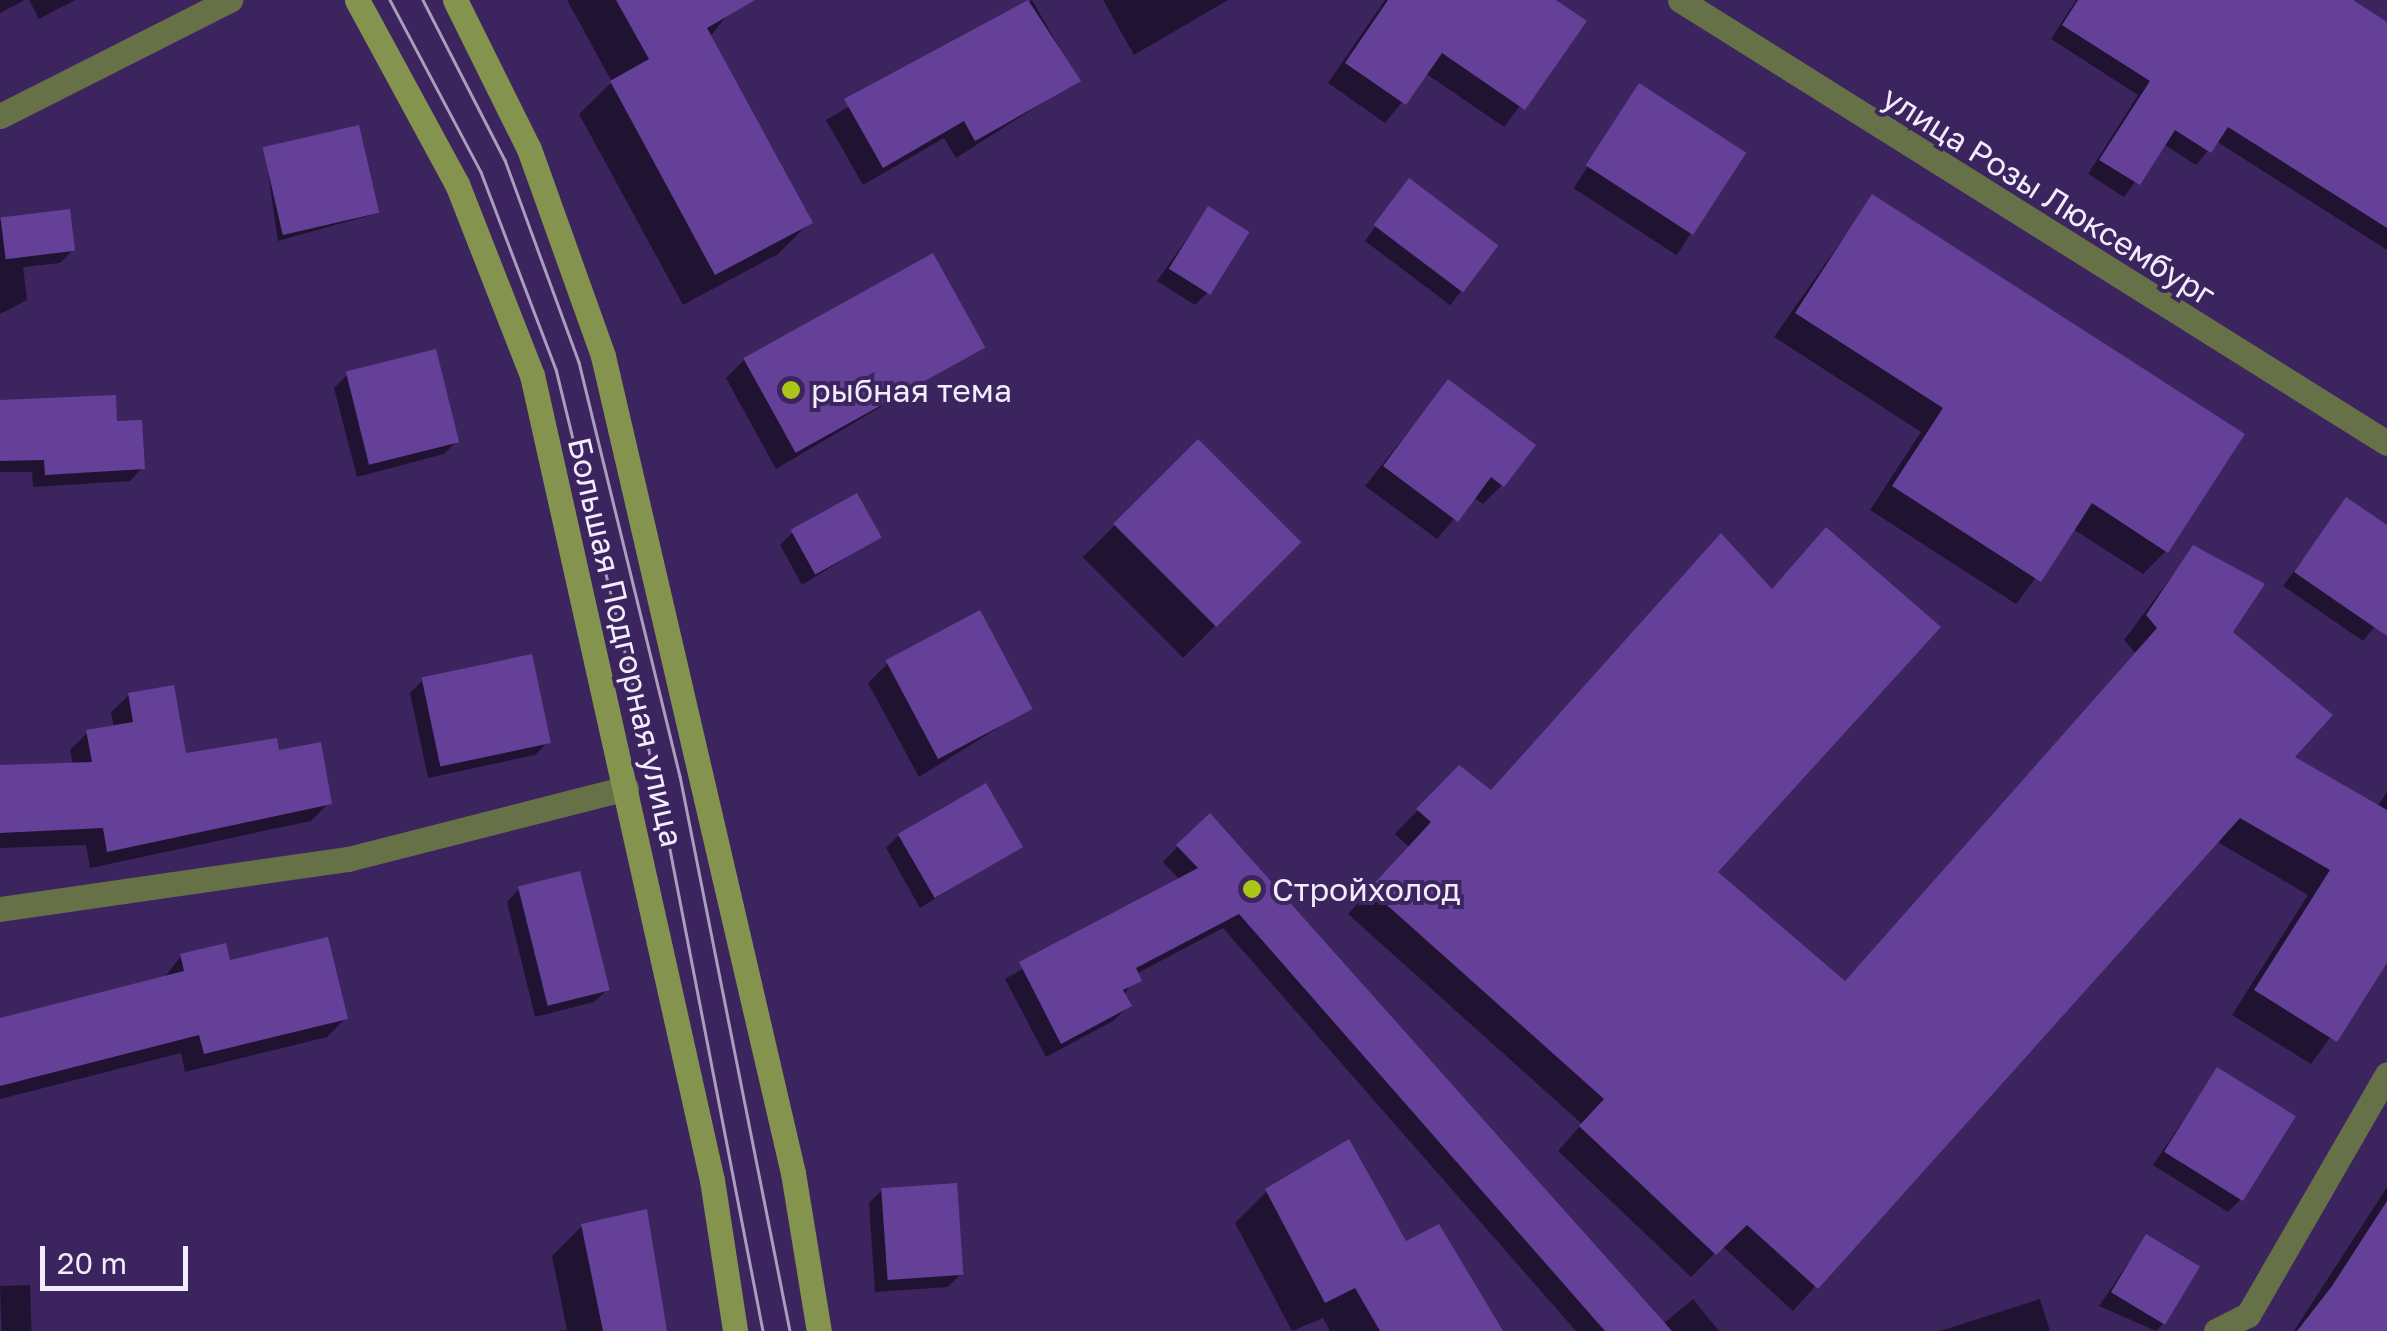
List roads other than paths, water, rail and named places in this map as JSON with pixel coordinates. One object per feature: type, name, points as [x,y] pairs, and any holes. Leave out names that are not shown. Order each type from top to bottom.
[{"type":"main road","name":"Большая Подгорная улица","points":[[358,0],[457,184],[532,375],[712,1180],[734,1331]]},
{"type":"main road","name":"Большая Подгорная улица","points":[[455,0],[529,149],[603,356],[792,1173],[818,1331]]},
{"type":"street","points":[[0,116],[230,0]]},
{"type":"street","name":"улица Розы Люксембург","points":[[1680,0],[2387,443]]},
{"type":"street","points":[[0,909],[348,859],[626,788]]},
{"type":"street","points":[[2220,1330],[2248,1316],[2387,1074]]},
{"type":"tram line","points":[[390,0],[481,172],[556,369],[657,782],[763,1331]]},
{"type":"tram line","points":[[423,0],[505,160],[579,362],[680,776],[790,1331]]},
{"type":"place","name":"рыбная тема","points":[[791,390]]},
{"type":"place","name":"Стройхолод","points":[[1252,889]]}]
